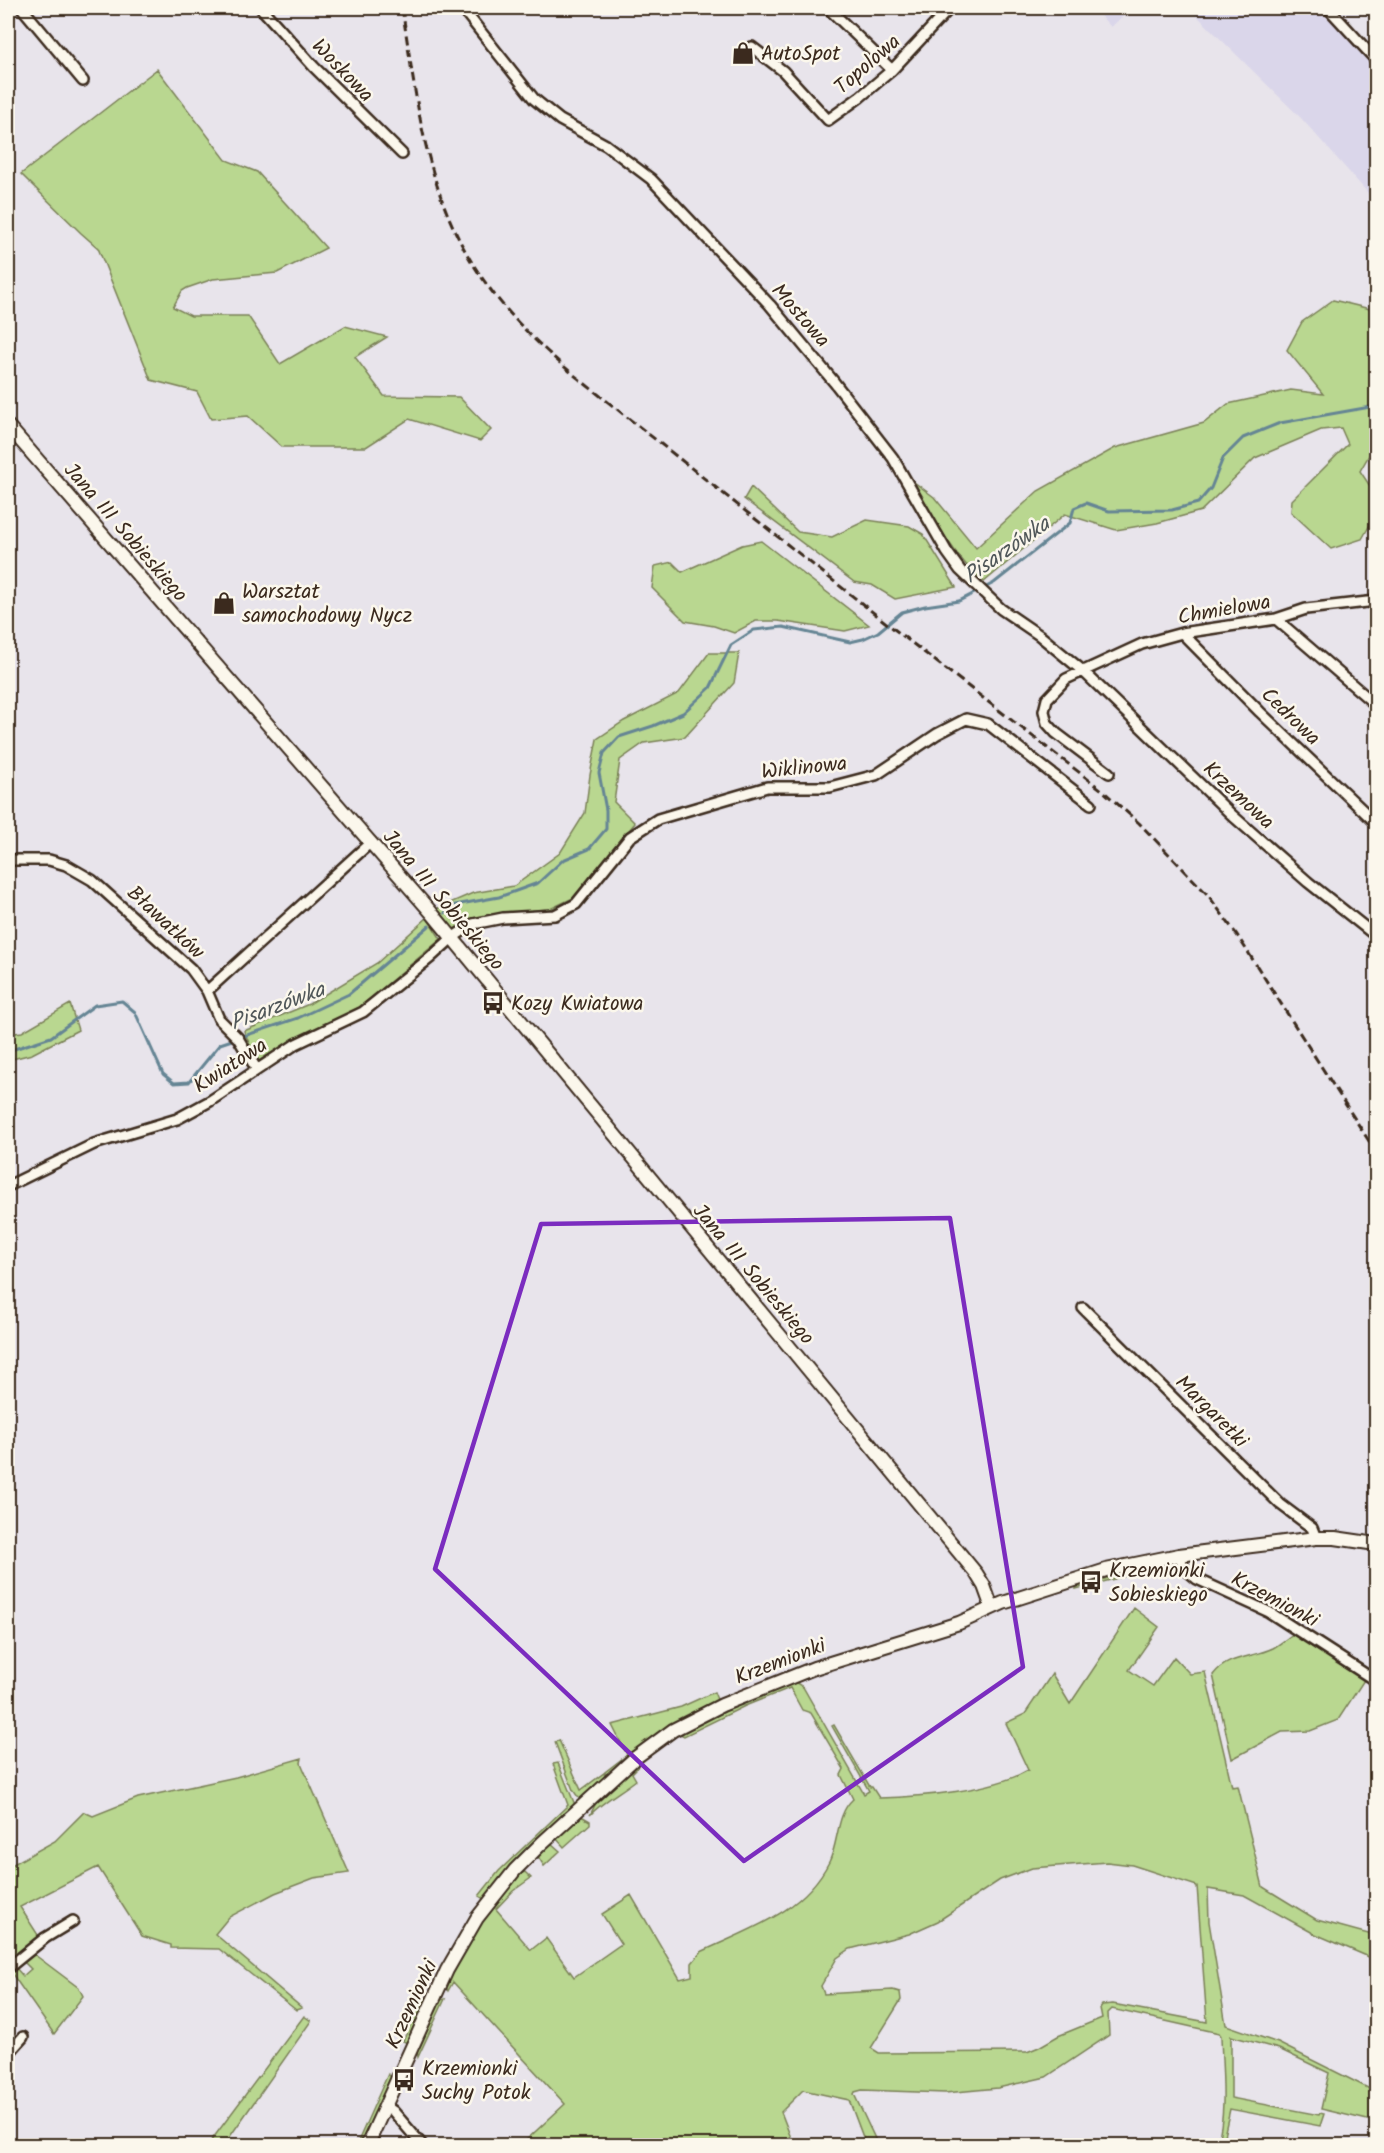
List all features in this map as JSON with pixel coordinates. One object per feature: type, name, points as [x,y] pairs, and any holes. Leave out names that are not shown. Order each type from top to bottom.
[{"type":"street","points":[[22,8],[82,81]]},
{"type":"street","name":"Woskowa","points":[[261,8],[314,67],[402,154]]},
{"type":"street","name":"Mostowa","points":[[462,8],[534,99],[560,120],[606,145],[651,179],[770,305],[834,382],[892,458],[960,570],[1001,609],[1039,635],[1084,672]]},
{"type":"street","points":[[828,8],[892,70]]},
{"type":"street","name":"Topolowa","points":[[752,46],[783,71],[828,120],[892,70],[950,8]]},
{"type":"street","points":[[1329,8],[1377,60]]},
{"type":"street","name":"Jana III Sobieskiego","points":[[8,426],[431,912],[976,1573],[984,1586],[992,1608]]},
{"type":"street","name":"Chmielowa","points":[[1084,672],[1142,645],[1182,633],[1276,619],[1306,609],[1377,601]]},
{"type":"street","points":[[1276,619],[1377,705]]},
{"type":"street","name":"Cedrowa","points":[[1182,633],[1260,712],[1377,823]]},
{"type":"street","points":[[1084,672],[1066,679],[1047,699],[1044,711],[1047,723],[1056,733],[1108,773]]},
{"type":"street","name":"Krzemowa","points":[[1084,672],[1233,816],[1308,882],[1377,936]]},
{"type":"street","name":"Wiklinowa","points":[[452,938],[473,924],[503,918],[555,915],[576,903],[630,837],[658,819],[767,787],[830,787],[876,775],[937,734],[966,719],[988,724],[1091,804]]},
{"type":"street","points":[[207,991],[371,842]]},
{"type":"street","name":"Bławatków","points":[[8,860],[49,860],[66,865],[92,880],[171,948],[191,969],[207,991],[219,1019],[238,1038],[257,1070]]},
{"type":"street","name":"Kwiatowa","points":[[8,1186],[94,1144],[177,1119],[210,1101],[296,1044],[363,1012],[452,938]]},
{"type":"street","name":"Margaretki","points":[[1083,1308],[1280,1504],[1312,1528],[1316,1538]]},
{"type":"street","points":[[1179,1555],[1316,1538],[1335,1538],[1377,1544]]},
{"type":"street","name":"Krzemionki","points":[[367,2145],[447,1970],[477,1918],[525,1859],[651,1745],[707,1712],[799,1673],[958,1623],[992,1608],[1106,1570],[1179,1555],[1184,1568],[1197,1579],[1269,1612],[1377,1681]]},
{"type":"street","points":[[8,1968],[45,1938],[73,1921]]},
{"type":"street","points":[[8,2054],[23,2037]]},
{"type":"street","points":[[385,2106],[393,2110],[423,2145]]},
{"type":"highlighted area","points":[[950,1218],[1023,1667],[744,1861],[435,1569],[541,1224]]},
{"type":"shaded area","points":[[1093,8],[1132,8],[1111,27]]},
{"type":"shaded area","points":[[1189,8],[1322,8],[1376,68],[1376,202],[1301,118]]},
{"type":"green space","points":[[157,69],[226,160],[257,172],[326,248],[277,273],[213,279],[187,288],[182,291],[173,307],[191,316],[248,316],[280,364],[345,326],[387,337],[355,357],[384,396],[459,397],[491,430],[480,441],[409,419],[366,447],[282,447],[248,416],[211,419],[197,392],[151,380],[98,248],[21,174]]},
{"type":"green space","points":[[1333,300],[1370,309],[1376,316],[1376,443],[1360,471],[1376,495],[1376,514],[1362,539],[1331,549],[1291,512],[1292,500],[1348,444],[1341,428],[1321,430],[1255,458],[1201,511],[1157,523],[1116,530],[1065,514],[984,582],[953,549],[914,482],[934,497],[976,548],[1038,491],[1115,448],[1204,423],[1228,404],[1291,390],[1323,394],[1287,350],[1302,322]]},
{"type":"green space","points":[[751,487],[798,532],[832,537],[867,520],[909,526],[923,534],[956,587],[895,599],[872,585],[854,582],[744,499]]},
{"type":"green space","points":[[761,541],[869,625],[845,631],[778,621],[756,621],[734,633],[714,626],[685,621],[652,588],[655,566],[672,562],[682,572],[742,545]]},
{"type":"green space","points":[[709,653],[739,653],[734,683],[685,737],[644,743],[620,760],[614,802],[635,823],[573,898],[550,909],[473,919],[453,930],[436,909],[473,893],[514,886],[560,853],[585,813],[597,739],[624,721],[679,693]]},
{"type":"green space","points":[[427,918],[441,939],[360,1007],[257,1062],[244,1031],[309,1004],[377,963]]},
{"type":"green space","points":[[70,1004],[78,1030],[32,1054],[8,1060],[8,1034],[22,1032]]},
{"type":"green space","points":[[1173,1563],[1171,1568],[1160,1567],[1076,1589],[1076,1587],[1118,1575]]},
{"type":"green space","points":[[1134,1608],[1159,1627],[1129,1670],[1153,1686],[1174,1657],[1190,1674],[1205,1672],[1232,1787],[1238,1786],[1263,1887],[1317,1920],[1376,1936],[1376,1960],[1313,1933],[1244,1895],[1208,1889],[1209,1922],[1226,2025],[1278,2043],[1376,2092],[1376,2122],[1321,2109],[1329,2073],[1279,2049],[1231,2036],[1231,2098],[1319,2115],[1324,2114],[1320,2126],[1230,2109],[1222,2145],[1217,2145],[1223,2105],[1221,2036],[1219,2033],[1112,2009],[1108,2013],[1109,2035],[1046,2077],[998,2088],[945,2093],[862,2090],[855,2092],[878,2145],[866,2145],[849,2100],[803,2090],[781,2112],[791,2138],[786,2141],[787,2145],[521,2145],[565,2104],[453,1982],[448,1991],[446,1987],[474,1932],[517,1875],[525,1872],[531,1878],[513,1891],[496,1909],[531,1950],[546,1938],[574,1977],[621,1944],[602,1914],[631,1895],[680,1979],[692,1976],[692,1963],[701,1952],[756,1927],[790,1907],[818,1880],[829,1862],[843,1812],[853,1799],[841,1775],[844,1769],[811,1713],[802,1710],[790,1688],[745,1706],[684,1736],[678,1733],[795,1682],[803,1687],[864,1794],[869,1791],[832,1726],[834,1725],[870,1787],[879,1798],[914,1796],[976,1788],[996,1783],[1028,1770],[1006,1723],[1025,1714],[1052,1674],[1070,1704]],"holes":[[[1107,1862],[1132,1865],[1197,1886],[1207,2022],[1113,2004],[1102,2005],[1100,2008],[1102,2018],[1027,2052],[879,2053],[871,2048],[901,2000],[900,1992],[893,1990],[824,1994],[821,1986],[837,1958],[850,1949],[909,1934],[938,1921],[1000,1880],[1032,1868]]]},
{"type":"green space","points":[[1293,1634],[1364,1680],[1338,1720],[1310,1731],[1282,1732],[1232,1759],[1213,1675],[1233,1660],[1273,1648]]},
{"type":"green space","points":[[714,1692],[718,1702],[669,1727],[607,1775],[605,1772],[627,1755],[612,1725],[681,1707]]},
{"type":"green space","points":[[559,1740],[581,1790],[604,1773],[606,1777],[580,1800],[573,1790],[555,1742]]},
{"type":"green space","points":[[302,1758],[301,1763],[349,1873],[314,1878],[275,1893],[229,1917],[215,1934],[302,2008],[296,2010],[219,1949],[171,1948],[171,1945],[142,1936],[98,1867],[20,1907],[40,1938],[8,1964],[8,1867],[55,1841],[84,1812],[93,1816],[138,1798],[236,1777]]},
{"type":"green space","points":[[558,1763],[575,1805],[505,1874],[484,1899],[479,1896],[499,1871],[568,1805],[553,1764]]},
{"type":"green space","points":[[634,1766],[638,1767],[632,1773],[636,1780],[590,1815],[599,1797]]},
{"type":"green space","points":[[583,1817],[590,1821],[590,1824],[564,1847],[556,1838],[577,1818]]},
{"type":"green space","points":[[551,1843],[560,1851],[544,1866],[537,1855]]},
{"type":"green space","points":[[35,1955],[79,1988],[83,1996],[54,2034],[10,1971],[15,1967],[23,1976],[31,1969],[24,1962]]},
{"type":"green space","points":[[442,1966],[408,2043],[403,2041],[423,1998],[428,1997]]},
{"type":"green space","points":[[445,1999],[418,2057],[417,2049],[439,2000]]},
{"type":"green space","points":[[304,2016],[311,2021],[224,2145],[208,2145]]},
{"type":"green space","points":[[388,2074],[392,2078],[359,2145],[356,2146]]},
{"type":"waterway","name":"Pisarzówka","points":[[445,913],[455,905],[499,897],[538,883],[563,860],[589,849],[606,829],[606,810],[599,773],[604,753],[619,737],[683,713],[710,688],[731,645],[754,630],[783,627],[850,642],[863,639],[878,632],[902,612],[959,601],[994,583],[1070,523],[1074,508],[1086,503],[1109,511],[1172,510],[1198,503],[1211,488],[1223,458],[1243,438],[1280,423],[1376,406]]},
{"type":"waterway","name":"Pisarzówka","points":[[8,1051],[51,1037],[95,1005],[122,1001],[135,1012],[163,1074],[174,1083],[189,1082],[220,1044],[298,1018],[349,994],[429,926]]},
{"type":"railway","points":[[402,8],[416,99],[438,188],[462,245],[498,299],[526,331],[574,375],[894,629],[1102,790],[1139,823],[1208,895],[1237,935],[1376,1152]]},
{"type":"place","name":"AutoSpot","points":[[743,53]]},
{"type":"place","name":"Warsztat samochodowy Nycz","points":[[224,603]]},
{"type":"place","name":"Kozy Kwiatowa","points":[[493,1003]]},
{"type":"place","name":"Krzemionki Sobieskiego","points":[[1091,1582]]},
{"type":"place","name":"Krzemionki Suchy Potok","points":[[404,2080]]}]
